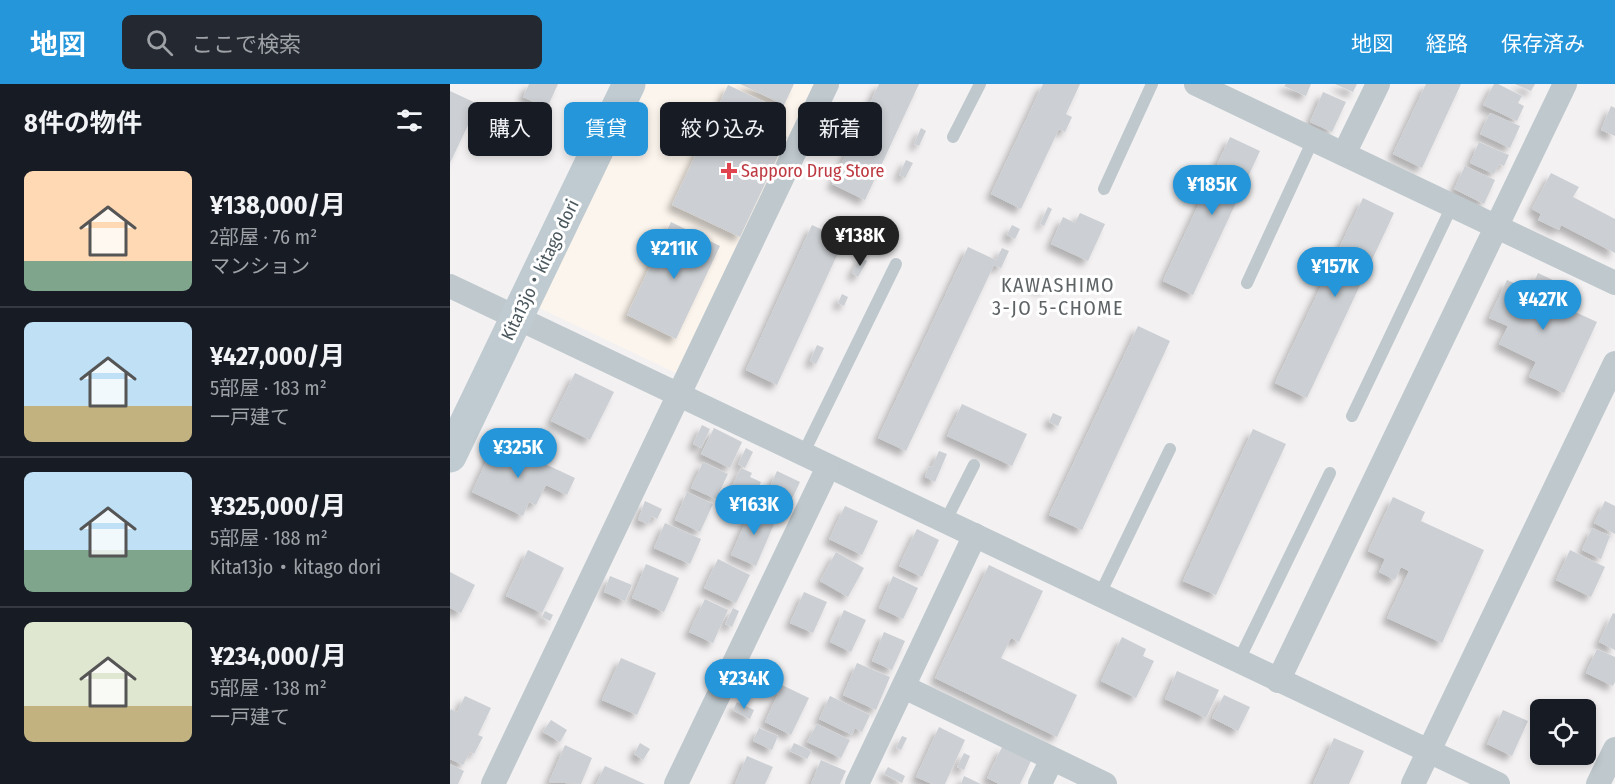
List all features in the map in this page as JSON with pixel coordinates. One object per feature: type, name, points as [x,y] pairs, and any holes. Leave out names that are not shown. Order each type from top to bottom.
[{"type":"main road","name":"Kita13jo・kitago dori","points":[[450,456],[629,84]]},
{"type":"street","points":[[493,784],[827,84]]},
{"type":"street","points":[[1196,84],[1615,283]]},
{"type":"street","points":[[1344,154],[1378,84]]},
{"type":"street","points":[[1278,681],[1565,84]]},
{"type":"street","points":[[450,286],[1498,784]]},
{"type":"street","points":[[1413,784],[1427,750],[1615,363]]},
{"type":"street","points":[[676,784],[828,467]]},
{"type":"street","points":[[857,784],[975,535]]},
{"type":"street","points":[[904,687],[1105,784]]},
{"type":"street","points":[[1598,784],[1615,749]]},
{"type":"street","points":[[1040,784],[1052,759]]},
{"type":"lane","points":[[953,136],[980,84]]},
{"type":"lane","points":[[1104,189],[1152,84]]},
{"type":"lane","points":[[1247,283],[1313,140]]},
{"type":"lane","points":[[1352,416],[1452,206]]},
{"type":"lane","points":[[803,454],[896,264]]},
{"type":"lane","points":[[1099,596],[1170,449]]},
{"type":"lane","points":[[945,522],[974,465]]},
{"type":"lane","points":[[1238,662],[1330,473]]},
{"type":"shaded area","points":[[642,84],[816,84],[807,102],[798,102],[798,122],[786,147],[786,102],[660,102],[660,156],[782,156],[678,374],[535,306],[607,156],[648,156],[648,102],[633,102]]},
{"type":"building","points":[[529,84],[558,84],[550,102],[534,102],[523,97]]},
{"type":"building","points":[[740,84],[794,84],[785,102],[778,102]]},
{"type":"building","points":[[879,84],[919,84],[865,200],[832,184],[845,156],[882,156],[882,102],[871,102]]},
{"type":"building","points":[[1043,84],[1080,84],[1066,114],[1072,117],[1065,132],[1059,129],[1021,209],[991,194]]},
{"type":"building","points":[[1286,84],[1311,84],[1306,96],[1284,86]]},
{"type":"building","points":[[1335,84],[1357,84],[1353,92]]},
{"type":"building","points":[[1426,84],[1461,84],[1422,168],[1393,154]]},
{"type":"building","points":[[1494,84],[1522,96],[1518,103],[1524,106],[1517,121],[1483,105]]},
{"type":"building","points":[[1515,84],[1535,84],[1531,91]]},
{"type":"building","name":"Sapporo Drug Store","points":[[728,85],[764,102],[720,102]]},
{"type":"building","points":[[450,91],[474,102],[468,102],[468,125],[450,163]]},
{"type":"building","points":[[1323,92],[1346,102],[1332,132],[1310,122]]},
{"type":"building","points":[[1611,106],[1615,108],[1615,136],[1601,130]]},
{"type":"building","points":[[1490,113],[1520,126],[1510,148],[1480,134]]},
{"type":"building","points":[[921,128],[926,131],[919,146],[914,144]]},
{"type":"building","points":[[1230,137],[1260,151],[1193,295],[1163,281]]},
{"type":"building","points":[[1479,142],[1509,155],[1504,166],[1499,164],[1494,174],[1470,163]]},
{"type":"building","name":"Sapporo Drug Store","points":[[695,156],[778,156],[740,237],[672,205]]},
{"type":"building","points":[[906,160],[913,163],[905,178],[899,175]]},
{"type":"building","points":[[1465,166],[1495,180],[1484,204],[1454,189]]},
{"type":"building","points":[[1551,173],[1579,187],[1573,197],[1615,219],[1615,253],[1561,225],[1559,230],[1538,220],[1541,214],[1532,209]]},
{"type":"building","points":[[1363,198],[1394,213],[1307,398],[1275,383]]},
{"type":"building","points":[[1048,207],[1052,209],[1044,226],[1040,224]]},
{"type":"building","points":[[1080,213],[1105,224],[1088,261],[1051,244],[1063,217],[1075,223]]},
{"type":"building","points":[[671,222],[720,246],[676,339],[627,315]]},
{"type":"building","points":[[812,225],[844,240],[777,385],[746,370]]},
{"type":"building","points":[[1012,225],[1020,229],[1015,239],[1007,235]]},
{"type":"building","points":[[968,247],[996,260],[1002,248],[1009,251],[1001,268],[994,265],[906,451],[878,438]]},
{"type":"building","points":[[861,257],[867,261],[858,277],[852,273]]},
{"type":"building","points":[[1538,273],[1557,282],[1549,300],[1597,322],[1564,393],[1529,377],[1536,362],[1499,344],[1508,326],[1489,318],[1507,280],[1530,290]]},
{"type":"building","points":[[1038,275],[1048,280],[1044,290],[1033,285]]},
{"type":"building","points":[[842,294],[848,297],[844,306],[838,303]]},
{"type":"building","points":[[1138,326],[1170,341],[1082,530],[1049,515]]},
{"type":"building","points":[[817,345],[824,348],[816,364],[810,361]]},
{"type":"building","points":[[575,373],[614,392],[590,440],[551,421]]},
{"type":"building","points":[[962,404],[1027,434],[1012,466],[947,436]]},
{"type":"building","points":[[1053,413],[1062,417],[1058,426],[1049,422]]},
{"type":"building","points":[[702,425],[710,429],[701,448],[693,444]]},
{"type":"building","points":[[714,428],[742,442],[730,468],[701,454]]},
{"type":"building","points":[[1253,429],[1286,444],[1216,595],[1183,581]]},
{"type":"building","points":[[496,441],[575,478],[567,495],[546,485],[536,505],[529,502],[523,516],[472,492]]},
{"type":"building","points":[[746,448],[753,452],[745,468],[738,464]]},
{"type":"building","points":[[939,451],[947,454],[935,482],[925,477]]},
{"type":"building","points":[[703,462],[728,474],[716,499],[691,488]]},
{"type":"building","points":[[741,468],[752,473],[750,477],[761,482],[750,505],[728,494]]},
{"type":"building","points":[[777,471],[800,482],[784,516],[762,505]]},
{"type":"building","points":[[687,492],[713,504],[700,532],[675,520]]},
{"type":"building","points":[[1393,497],[1425,512],[1421,521],[1484,550],[1442,643],[1387,618],[1409,571],[1401,567],[1395,580],[1379,572],[1385,559],[1368,551]]},
{"type":"building","points":[[645,501],[662,509],[657,519],[652,516],[648,524],[638,520]]},
{"type":"building","points":[[1605,501],[1615,506],[1615,534],[1594,523]]},
{"type":"building","points":[[845,506],[878,521],[862,555],[829,539]]},
{"type":"building","points":[[752,507],[777,517],[756,566],[731,555]]},
{"type":"building","points":[[665,523],[701,539],[690,564],[654,548]]},
{"type":"building","points":[[1592,528],[1610,536],[1601,559],[1582,550]]},
{"type":"building","points":[[917,529],[939,540],[922,577],[899,566]]},
{"type":"building","points":[[528,550],[564,568],[542,613],[506,596]]},
{"type":"building","points":[[1570,550],[1605,567],[1591,597],[1556,580]]},
{"type":"building","points":[[836,552],[864,568],[848,597],[820,581]]},
{"type":"building","points":[[718,559],[750,575],[736,603],[704,588]]},
{"type":"building","points":[[646,564],[679,578],[664,612],[632,598]]},
{"type":"building","points":[[989,565],[1043,591],[1019,642],[1011,638],[1001,658],[1077,695],[1057,737],[935,678]]},
{"type":"building","points":[[450,572],[475,585],[461,613],[450,608]]},
{"type":"building","points":[[610,576],[632,585],[625,601],[604,592]]},
{"type":"building","points":[[893,576],[918,588],[903,619],[879,608]]},
{"type":"building","points":[[804,592],[827,602],[813,633],[790,623]]},
{"type":"building","points":[[705,599],[728,610],[713,643],[689,632]]},
{"type":"building","points":[[733,608],[739,611],[732,627],[725,624]]},
{"type":"building","points":[[844,610],[866,620],[851,652],[830,642]]},
{"type":"building","points":[[545,611],[553,615],[550,621],[542,617]]},
{"type":"building","points":[[1613,613],[1615,614],[1615,650],[1599,642]]},
{"type":"building","points":[[884,632],[905,641],[892,670],[872,661]]},
{"type":"building","points":[[1122,637],[1146,649],[1143,656],[1154,661],[1136,698],[1101,681]]},
{"type":"building","points":[[1597,649],[1615,657],[1613,686],[1586,673]]},
{"type":"building","points":[[621,658],[656,673],[637,715],[602,700]]},
{"type":"building","points":[[758,662],[776,671],[768,688],[750,679]]},
{"type":"building","points":[[857,663],[890,677],[876,710],[843,695]]},
{"type":"building","points":[[1177,671],[1219,690],[1206,718],[1165,699]]},
{"type":"building","points":[[782,685],[809,698],[791,735],[765,722]]},
{"type":"building","points":[[1224,695],[1250,707],[1238,731],[1212,718]]},
{"type":"building","points":[[465,696],[491,708],[478,735],[483,737],[474,754],[470,752],[463,765],[450,759],[450,711],[451,709],[457,712]]},
{"type":"building","points":[[830,696],[870,715],[862,732],[855,728],[852,735],[819,719]]},
{"type":"building","points":[[737,702],[754,710],[750,719],[733,710]]},
{"type":"building","points":[[1503,710],[1528,721],[1512,756],[1487,744]]},
{"type":"building","points":[[551,720],[567,730],[560,742],[543,732]]},
{"type":"building","points":[[817,724],[850,740],[841,758],[807,742]]},
{"type":"building","points":[[939,727],[965,740],[945,784],[932,784],[916,777]]},
{"type":"building","points":[[759,728],[778,736],[772,750],[753,741]]},
{"type":"building","points":[[902,736],[907,738],[901,750],[896,748]]},
{"type":"building","points":[[1334,738],[1364,751],[1349,784],[1313,784]]},
{"type":"building","points":[[640,743],[650,749],[643,760],[634,754]]},
{"type":"building","points":[[794,743],[812,751],[807,759],[790,751]]},
{"type":"building","points":[[565,745],[592,758],[581,784],[549,782]]},
{"type":"building","points":[[1002,747],[1031,761],[1020,784],[999,784],[987,778]]},
{"type":"building","points":[[964,753],[970,756],[964,770],[957,767]]},
{"type":"building","points":[[747,756],[773,767],[765,784],[735,784]]},
{"type":"building","points":[[821,760],[846,771],[840,784],[811,784]]},
{"type":"building","points":[[450,764],[464,771],[458,784],[450,784]]},
{"type":"building","points":[[605,766],[645,784],[596,784]]},
{"type":"building","points":[[888,767],[905,776],[902,783],[884,774]]},
{"type":"building","points":[[964,776],[981,784],[961,784]]},
{"type":"place","name":"Sapporo Drug Store","points":[[729,171]]},
{"type":"district","name":"KAWASHIMO 3-JO 5-CHOME","points":[[1058,296]]}]
